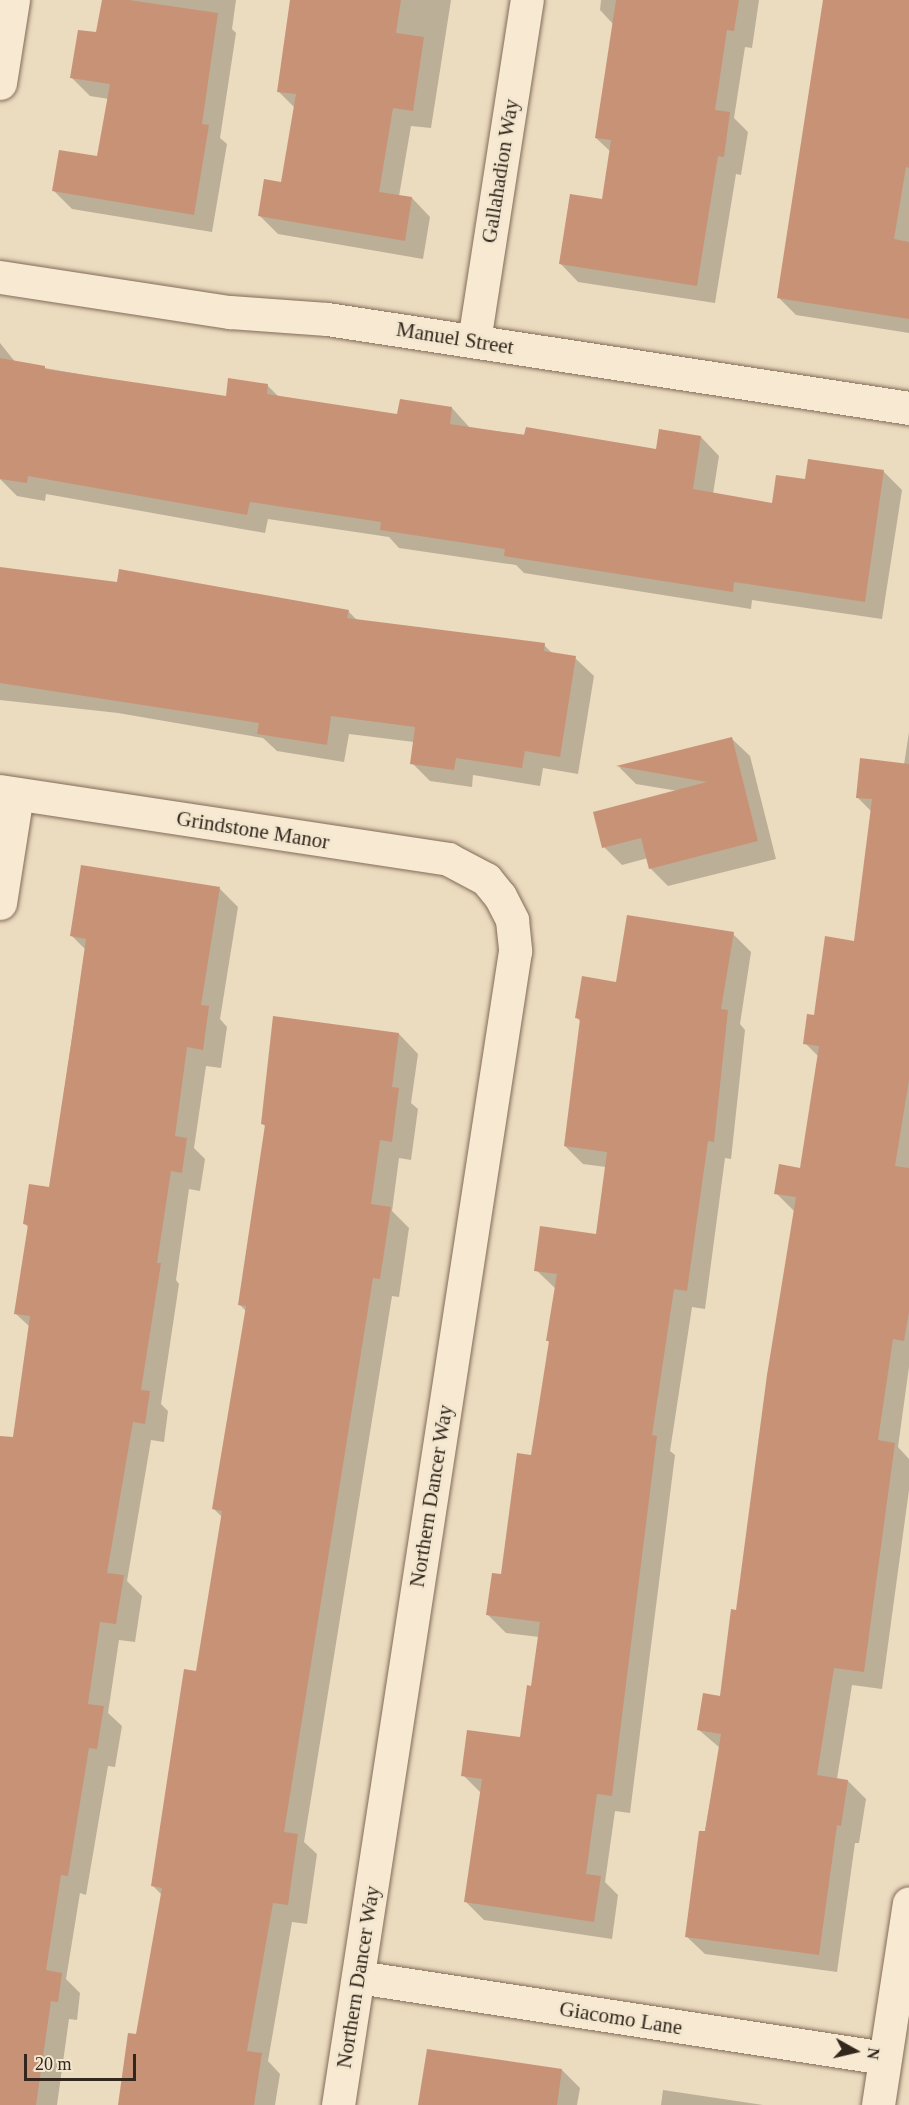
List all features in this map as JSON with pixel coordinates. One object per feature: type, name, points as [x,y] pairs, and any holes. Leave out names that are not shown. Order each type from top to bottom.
[{"type":"street","points":[[0,83],[13,0]]},
{"type":"street","name":"Gallahadion Way","points":[[474,341],[526,0]]},
{"type":"street","name":"Manuel Street","points":[[0,277],[230,312],[327,319],[909,408]]},
{"type":"street","points":[[0,903],[8,792]]},
{"type":"street","name":"Grindstone Manor","points":[[8,792],[448,860],[473,869],[497,891]]},
{"type":"street","name":"Northern Dancer Way","points":[[338,2105],[515,951],[512,920],[497,891]]},
{"type":"street","points":[[878,2105],[909,1903]]},
{"type":"street","name":"Giacomo Lane","points":[[358,1977],[885,2058]]},
{"type":"building","points":[[102,0],[129,0],[218,13],[202,124],[209,125],[194,215],[52,191],[59,150],[97,156],[110,84],[70,78],[78,30],[96,32]]},
{"type":"building","points":[[290,0],[401,0],[396,33],[424,37],[413,111],[393,108],[379,192],[412,197],[405,241],[258,216],[264,179],[281,182],[296,94],[277,92]]},
{"type":"building","points":[[616,0],[739,0],[734,31],[727,30],[715,110],[730,112],[724,157],[718,156],[697,286],[559,264],[570,194],[602,199],[611,140],[595,138]]},
{"type":"building","points":[[823,0],[909,0],[909,168],[906,167],[894,239],[909,242],[909,319],[777,298]]},
{"type":"building","points":[[0,358],[45,366],[45,369],[226,396],[228,378],[268,384],[267,394],[397,414],[400,399],[452,407],[450,424],[524,435],[526,427],[656,449],[659,429],[701,436],[693,489],[772,503],[776,475],[805,479],[808,459],[884,470],[865,602],[734,582],[733,592],[504,556],[505,549],[380,530],[381,522],[250,502],[247,515],[28,476],[27,483],[0,479]]},
{"type":"building","points":[[0,567],[117,582],[119,569],[349,610],[347,618],[545,643],[544,651],[576,656],[560,757],[525,751],[522,768],[456,758],[454,770],[410,764],[415,727],[331,716],[327,745],[257,734],[259,723],[0,683]]},
{"type":"building","points":[[732,737],[758,841],[649,869],[641,838],[602,848],[593,812],[707,782],[616,766]]},
{"type":"building","points":[[860,758],[909,764],[909,1080],[895,1166],[909,1168],[909,1312],[904,1341],[893,1339],[878,1440],[895,1443],[864,1672],[834,1668],[817,1775],[848,1780],[841,1826],[837,1825],[819,1955],[685,1937],[699,1831],[705,1831],[721,1734],[697,1730],[703,1693],[720,1696],[731,1609],[736,1610],[767,1375],[796,1197],[774,1194],[779,1164],[800,1168],[819,1046],[803,1044],[807,1014],[814,1015],[825,936],[854,941],[872,799],[856,798]]},
{"type":"building","points":[[81,865],[220,887],[201,1005],[209,1006],[203,1050],[187,1047],[175,1136],[187,1138],[182,1173],[171,1171],[157,1263],[161,1263],[141,1390],[150,1391],[145,1424],[133,1422],[107,1573],[124,1575],[116,1624],[100,1622],[88,1704],[104,1706],[97,1749],[89,1748],[68,1876],[61,1875],[46,1970],[62,1973],[58,2002],[51,2001],[36,2105],[0,2105],[0,1436],[13,1437],[30,1316],[14,1314],[28,1225],[23,1224],[29,1184],[49,1187],[86,939],[70,936]]},
{"type":"building","points":[[627,915],[734,932],[721,1009],[728,1010],[714,1142],[708,1141],[687,1291],[674,1289],[652,1435],[657,1436],[612,1796],[597,1794],[586,1874],[601,1876],[594,1922],[464,1902],[482,1779],[461,1776],[467,1730],[520,1737],[527,1685],[531,1686],[540,1622],[486,1615],[492,1573],[501,1574],[517,1453],[531,1455],[549,1341],[546,1341],[557,1274],[534,1271],[540,1226],[596,1234],[607,1152],[564,1146],[580,1019],[575,1018],[582,976],[616,982]]},
{"type":"building","points":[[273,1016],[399,1033],[392,1087],[399,1088],[392,1142],[380,1140],[371,1204],[391,1207],[380,1279],[373,1278],[284,1832],[298,1834],[288,1905],[273,1903],[247,2051],[262,2053],[254,2105],[118,2105],[128,2033],[136,2034],[162,1888],[151,1886],[184,1669],[196,1671],[222,1511],[212,1509],[246,1306],[238,1305],[265,1125],[261,1124]]},
{"type":"building","points":[[427,2049],[562,2069],[557,2105],[418,2105]]}]
